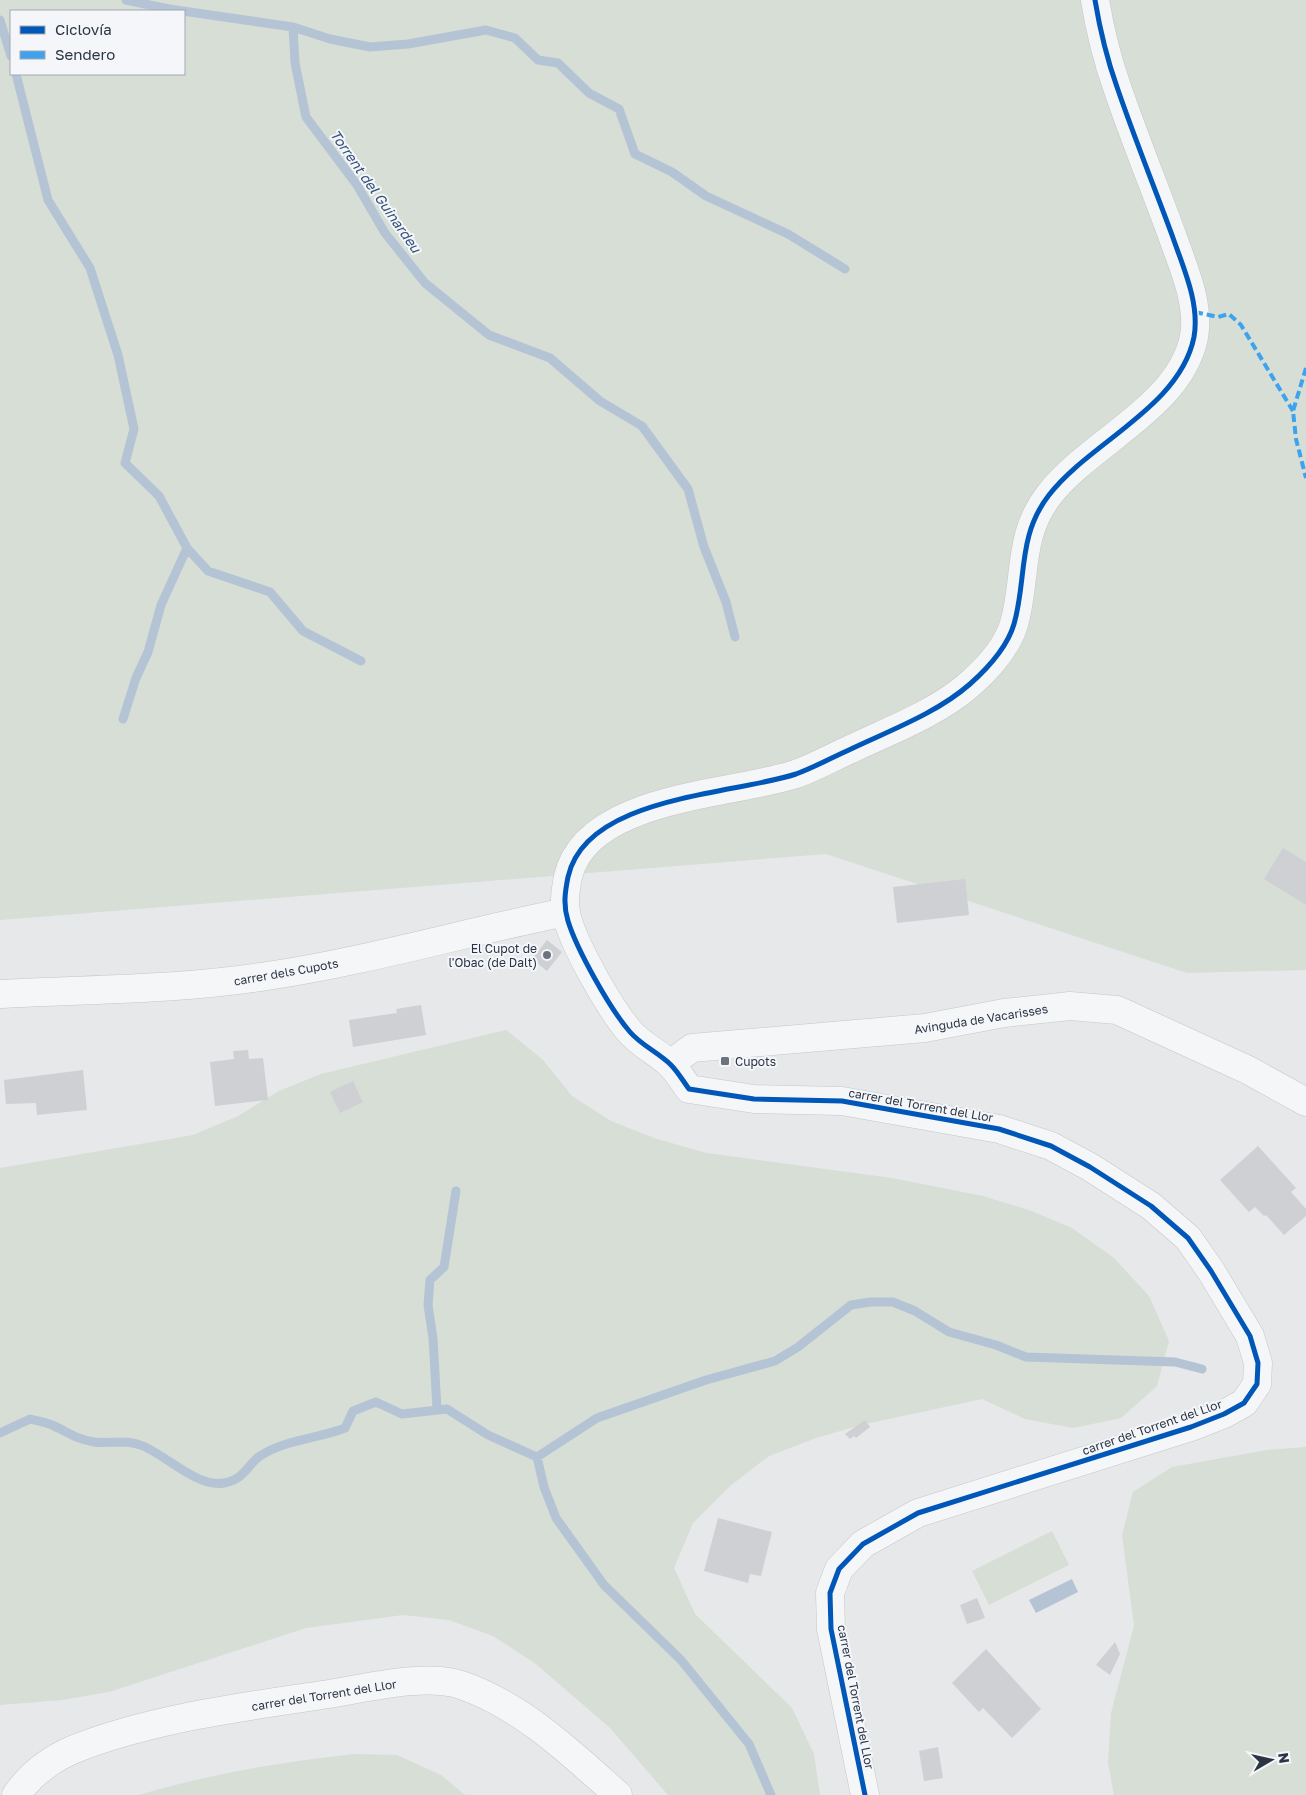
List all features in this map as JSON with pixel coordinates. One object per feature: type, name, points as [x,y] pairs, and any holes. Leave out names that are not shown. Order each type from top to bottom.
[{"type":"street","points":[[566,912],[564,897],[570,869],[588,840],[610,822],[636,811],[799,773],[903,724],[966,687],[990,665],[1013,627],[1019,594],[1022,560],[1033,522],[1047,498],[1068,473],[1166,392],[1182,368],[1194,338],[1195,312],[1187,278],[1117,87],[1100,31],[1095,0]]},
{"type":"street","name":"carrer dels Cupots","points":[[0,994],[202,985],[267,976],[333,965],[476,930],[566,912]]},
{"type":"street","name":"carrer del Torrent del Llor","points":[[566,912],[581,951],[631,1034],[670,1064],[689,1089],[754,1099],[842,1101],[999,1129],[1051,1146],[1090,1167],[1150,1206],[1188,1238],[1211,1271],[1250,1336],[1258,1363],[1257,1384],[1244,1403],[1224,1414],[1191,1427],[918,1513],[863,1544],[839,1569],[830,1593],[831,1629],[865,1795]]},
{"type":"street","name":"Avinguda de Vacarisses","points":[[670,1064],[692,1048],[925,1028],[1004,1013],[1070,1006],[1116,1010],[1248,1070],[1306,1102]]},
{"type":"street","name":"carrer del Torrent del Llor","points":[[16,1795],[28,1778],[49,1762],[84,1745],[130,1732],[186,1719],[282,1701],[424,1681],[460,1684],[496,1701],[541,1730],[618,1795]]},
{"type":"shaded area","points":[[0,0],[1306,0],[1306,970],[1187,973],[826,854],[0,920]]},
{"type":"shaded area","points":[[506,1030],[543,1060],[572,1096],[611,1121],[657,1139],[707,1153],[892,1178],[983,1196],[1029,1210],[1072,1228],[1114,1258],[1149,1296],[1169,1341],[1157,1386],[1121,1418],[1073,1428],[1025,1419],[982,1399],[861,1425],[816,1438],[769,1456],[730,1486],[693,1523],[674,1568],[695,1614],[792,1708],[814,1754],[820,1795],[668,1795],[610,1728],[536,1664],[493,1636],[449,1620],[403,1615],[306,1628],[109,1692],[62,1700],[0,1705],[0,1168],[193,1135],[238,1116],[279,1091],[321,1074]]},
{"type":"shaded area","points":[[1306,1447],[1306,1795],[1114,1795],[1108,1763],[1111,1713],[1134,1626],[1122,1535],[1133,1492],[1172,1467],[1267,1450]]},
{"type":"shaded area","points":[[1052,1531],[1069,1565],[989,1605],[972,1571]]},
{"type":"shaded area","points":[[354,1754],[397,1755],[441,1775],[465,1795],[139,1795],[245,1770]]},
{"type":"water","points":[[1072,1579],[1078,1592],[1036,1613],[1029,1600]]},
{"type":"building","points":[[1283,848],[1306,862],[1306,905],[1264,879]]},
{"type":"building","points":[[965,879],[969,915],[897,923],[893,887]]},
{"type":"building","name":"El Cupot de l'Obac (de Dalt)","points":[[547,940],[562,952],[547,971],[532,959]]},
{"type":"building","points":[[421,1005],[426,1035],[353,1047],[349,1020],[397,1013],[396,1009]]},
{"type":"building","points":[[248,1050],[249,1059],[263,1058],[268,1100],[215,1106],[210,1062],[234,1059],[233,1051]]},
{"type":"building","points":[[83,1070],[87,1110],[37,1115],[36,1103],[6,1104],[4,1080]]},
{"type":"building","points":[[353,1081],[363,1102],[340,1113],[330,1092]]},
{"type":"building","points":[[1258,1146],[1296,1188],[1291,1192],[1306,1209],[1306,1216],[1284,1235],[1266,1215],[1264,1216],[1255,1207],[1249,1212],[1220,1180]]},
{"type":"building","points":[[865,1420],[870,1427],[856,1438],[854,1436],[850,1439],[845,1434]]},
{"type":"building","points":[[718,1518],[772,1532],[761,1576],[750,1574],[748,1583],[704,1571]]},
{"type":"building","points":[[977,1598],[985,1618],[967,1624],[960,1605]]},
{"type":"building","points":[[1115,1642],[1120,1654],[1110,1675],[1096,1665]]},
{"type":"building","points":[[986,1649],[1041,1709],[1012,1738],[983,1708],[979,1712],[952,1683]]},
{"type":"building","points":[[938,1747],[943,1778],[924,1781],[919,1751]]},
{"type":"waterway","name":"Torrent del Guinardeu","points":[[126,0],[176,10]]},
{"type":"waterway","name":"Torrent del Guinardeu","points":[[185,11],[293,27],[295,63],[306,117],[357,185],[385,233],[425,283],[489,335],[550,358],[600,401],[642,426],[688,489],[704,547],[726,602],[735,637]]},
{"type":"waterway","points":[[0,20],[10,53]]},
{"type":"waterway","points":[[293,27],[330,39],[370,47],[408,44],[486,30],[515,38],[538,60],[558,63],[589,93],[619,109],[635,154],[672,172],[706,196],[788,234],[845,269]]},
{"type":"waterway","points":[[16,75],[48,200],[90,268],[118,355],[134,429],[125,463],[159,496],[187,548],[208,571],[270,592],[303,631],[361,661]]},
{"type":"waterway","points":[[123,719],[136,678],[148,652],[161,605],[187,548]]},
{"type":"waterway","points":[[437,1409],[433,1338],[428,1305],[430,1280],[444,1267],[456,1191]]},
{"type":"waterway","points":[[0,1433],[30,1419],[49,1424],[87,1441],[137,1444],[204,1481],[224,1483],[237,1478],[260,1456],[270,1450],[345,1428],[353,1411],[376,1402],[402,1414],[447,1409],[488,1435],[537,1457],[597,1418],[706,1380],[775,1361],[798,1347],[851,1305],[870,1302],[893,1302],[915,1311],[949,1332],[996,1345],[1026,1357],[1175,1362],[1202,1369]]},
{"type":"waterway","points":[[537,1457],[544,1487],[556,1518],[604,1585],[681,1660],[749,1744],[771,1795]]},
{"type":"marked path","points":[[1195,312],[1218,317],[1229,314],[1241,325],[1293,411]]},
{"type":"marked path","points":[[1306,368],[1293,411],[1296,439],[1306,478]]},
{"type":"cycle path","points":[[865,1795],[831,1629],[830,1593],[839,1569],[863,1544],[918,1513],[1191,1427],[1224,1414],[1244,1403],[1257,1384],[1258,1363],[1250,1336],[1211,1271],[1188,1238],[1151,1206],[1090,1167],[1051,1146],[999,1129],[842,1101],[754,1099],[689,1089],[671,1065],[630,1032],[604,994],[586,963],[572,933],[566,915],[566,888],[568,877],[580,850],[602,830],[631,814],[700,794],[796,774],[913,720],[943,704],[970,684],[996,657],[1011,633],[1018,607],[1027,542],[1039,510],[1049,495],[1066,476],[1153,404],[1171,384],[1185,362],[1194,337],[1195,311],[1193,298],[1172,235],[1113,76],[1095,0]]},
{"type":"place","name":"El Cupot de l'Obac (de Dalt)","points":[[547,955]]},
{"type":"place","name":"Cupots","points":[[725,1061]]}]
